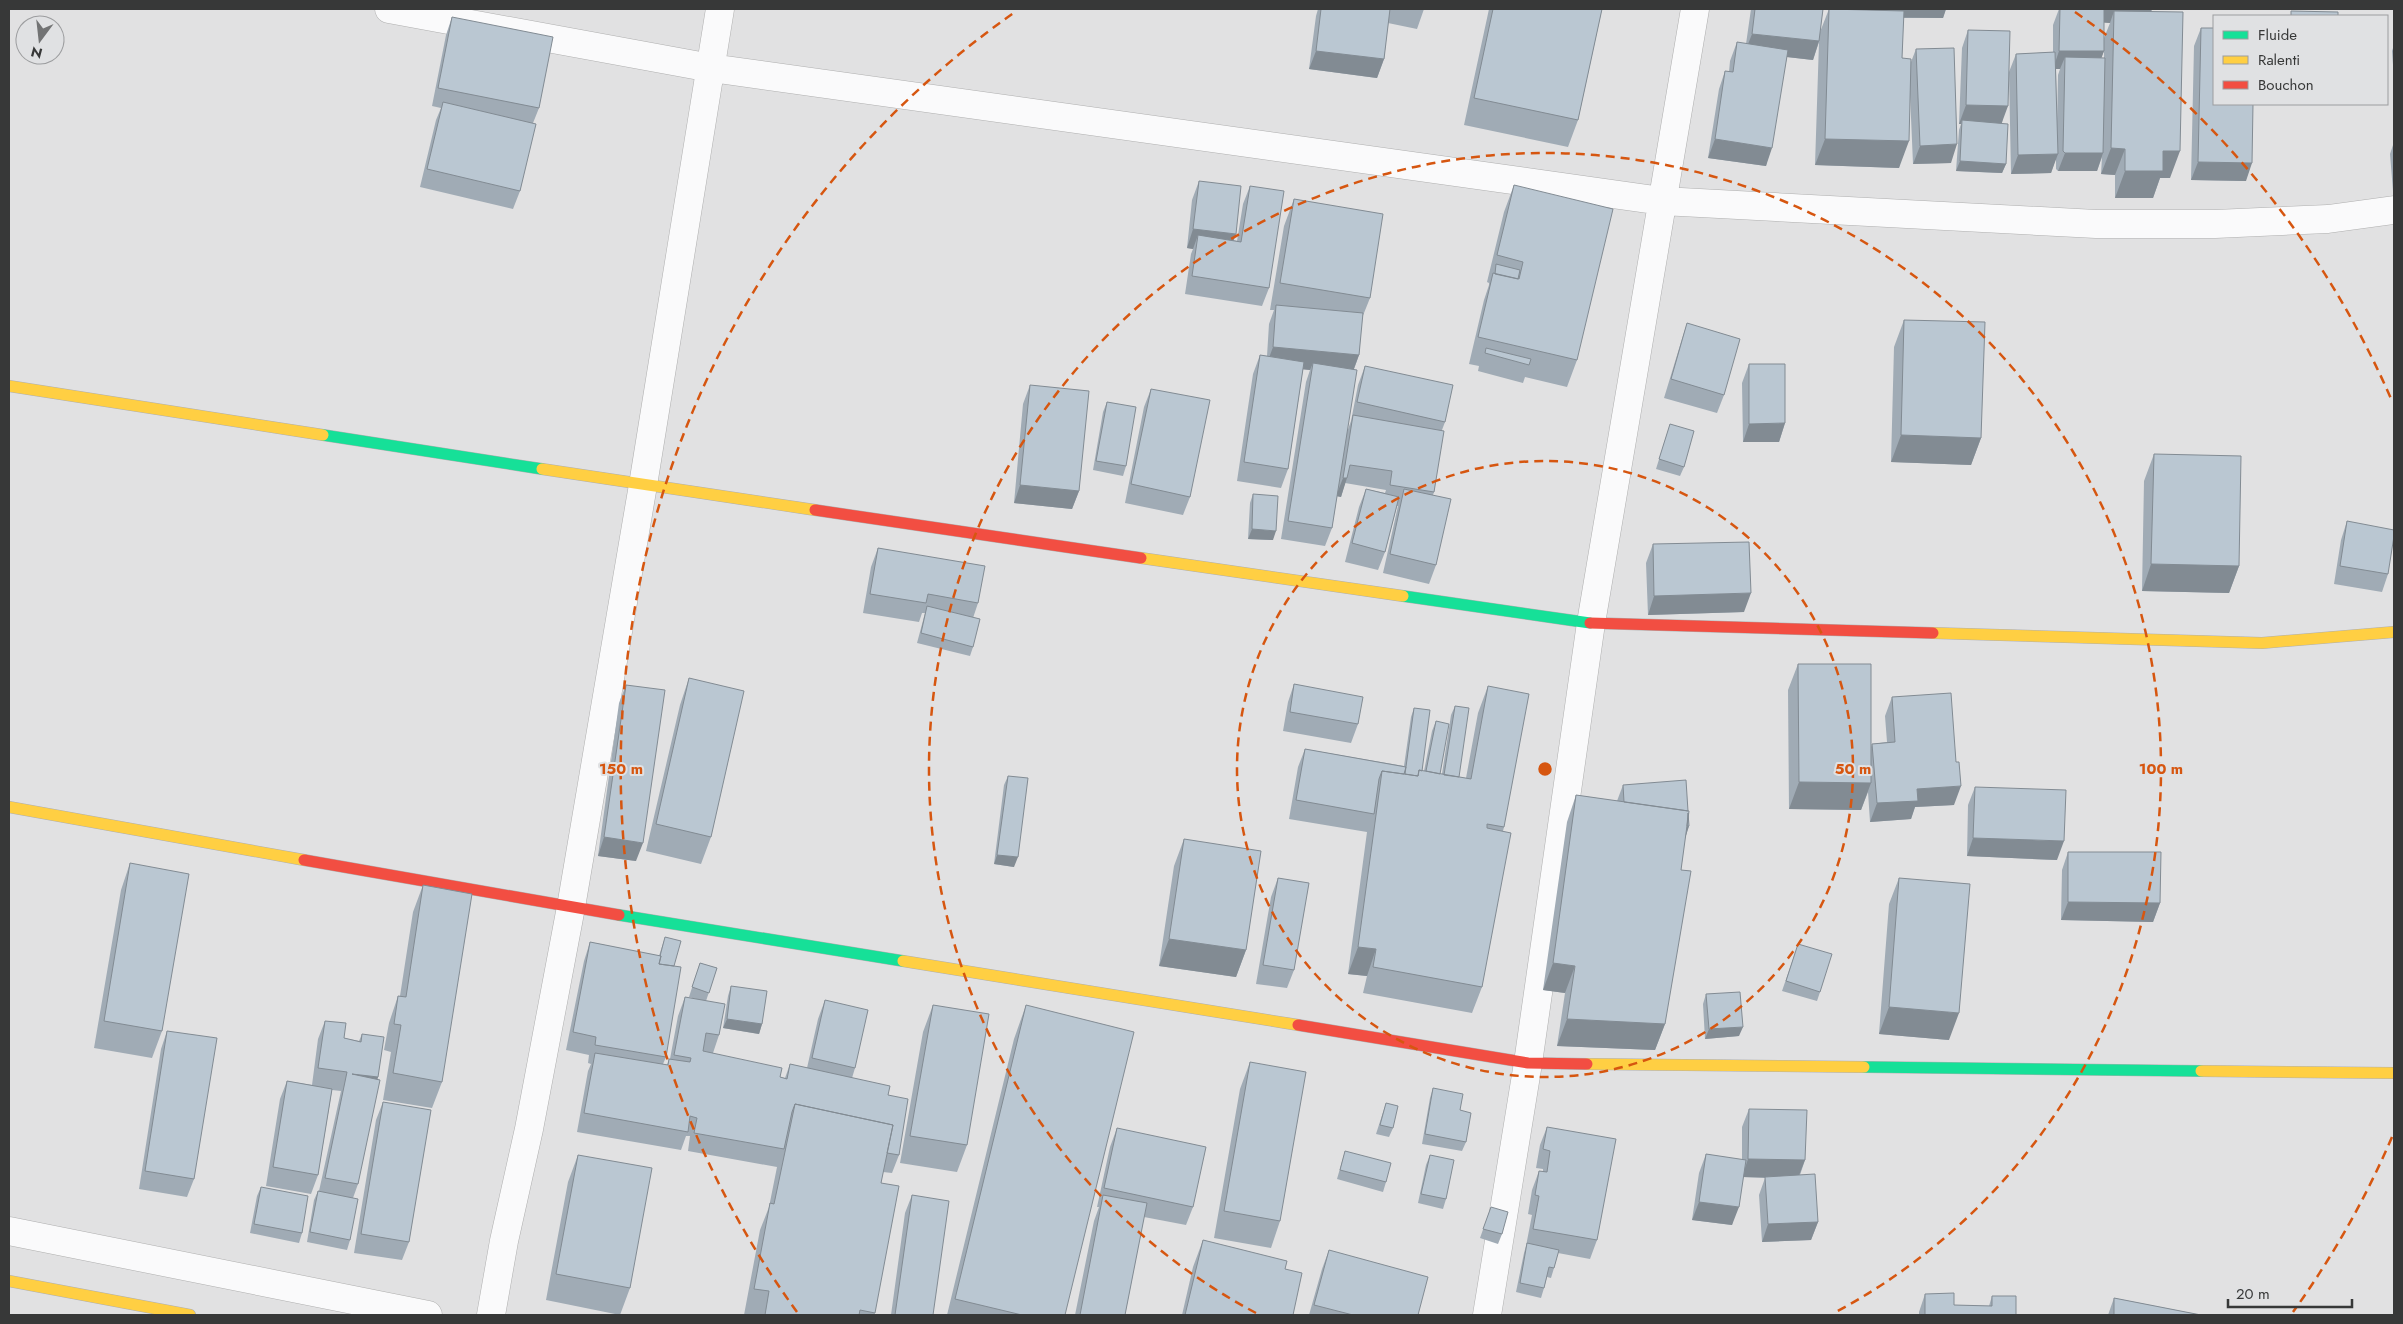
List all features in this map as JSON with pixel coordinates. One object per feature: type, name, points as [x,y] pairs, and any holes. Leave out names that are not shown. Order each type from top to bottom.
[{"type":"street","points":[[389,9],[711,68],[1662,200],[2096,224],[2215,224],[2328,219],[2394,210]]},
{"type":"street","points":[[491,1315],[504,1241],[529,1129],[571,907],[643,485],[720,9]]},
{"type":"street","points":[[1487,1315],[1528,1063],[1591,623],[1696,9]]},
{"type":"street","points":[[9,386],[643,485],[1591,623],[2262,642],[2394,632]]},
{"type":"street","points":[[9,807],[571,907],[1528,1063],[2394,1073]]},
{"type":"street","points":[[9,1231],[428,1315]]},
{"type":"street","points":[[9,1281],[190,1315]]},
{"type":"building","points":[[1321,9],[1390,9],[1384,59],[1316,51]]},
{"type":"building","points":[[1493,9],[1602,9],[1578,120],[1474,98]]},
{"type":"building","points":[[1755,9],[1823,9],[1819,41],[1752,34]]},
{"type":"building","points":[[1829,9],[1904,11],[1902,58],[1911,59],[1909,141],[1825,139]]},
{"type":"building","points":[[2060,9],[2104,9],[2104,51],[2059,51]]},
{"type":"building","points":[[2114,11],[2183,12],[2180,151],[2163,151],[2163,171],[2125,171],[2125,149],[2111,148]]},
{"type":"building","points":[[2291,11],[2338,12],[2338,15],[2291,15]]},
{"type":"building","points":[[452,17],[553,37],[539,108],[438,88]]},
{"type":"building","points":[[2201,28],[2213,28],[2213,105],[2253,105],[2252,163],[2198,162]]},
{"type":"building","points":[[1968,30],[2010,31],[2008,106],[1966,105]]},
{"type":"building","points":[[1737,42],[1788,50],[1772,148],[1715,139],[1725,71],[1733,72]]},
{"type":"building","points":[[1954,48],[1957,144],[1920,146],[1916,49]]},
{"type":"building","points":[[2055,52],[2058,154],[2018,155],[2016,54]]},
{"type":"building","points":[[2065,57],[2105,58],[2103,153],[2065,153],[2063,151]]},
{"type":"building","points":[[443,102],[536,124],[520,191],[427,169]]},
{"type":"building","points":[[1962,120],[2008,124],[2006,164],[1960,161]]},
{"type":"building","points":[[1199,181],[1241,186],[1236,234],[1193,229]]},
{"type":"building","points":[[1514,185],[1613,209],[1577,360],[1478,337],[1493,273],[1519,279],[1523,262],[1497,255]]},
{"type":"building","points":[[1250,186],[1284,191],[1269,288],[1192,276],[1198,235],[1241,242]]},
{"type":"building","points":[[1294,199],[1383,214],[1370,298],[1280,283]]},
{"type":"building","points":[[1496,264],[1520,270],[1518,279],[1495,274]]},
{"type":"building","points":[[1276,305],[1363,313],[1359,355],[1273,347]]},
{"type":"building","points":[[1904,320],[1985,322],[1981,438],[1901,435]]},
{"type":"building","points":[[1687,323],[1740,339],[1724,395],[1671,379]]},
{"type":"building","points":[[1486,348],[1531,359],[1529,365],[1485,353]]},
{"type":"building","points":[[1260,355],[1304,362],[1288,469],[1244,462]]},
{"type":"building","points":[[1313,363],[1357,370],[1332,528],[1288,521]]},
{"type":"building","points":[[1749,364],[1785,364],[1785,423],[1749,424]]},
{"type":"building","points":[[1365,366],[1453,385],[1445,422],[1357,402]]},
{"type":"building","points":[[1030,385],[1089,391],[1079,491],[1020,485]]},
{"type":"building","points":[[1151,389],[1210,400],[1190,497],[1131,484]]},
{"type":"building","points":[[1107,402],[1136,407],[1126,466],[1096,461]]},
{"type":"building","points":[[1353,415],[1444,431],[1434,492],[1390,485],[1392,471],[1350,465],[1347,478],[1343,478]]},
{"type":"building","points":[[1670,424],[1694,431],[1684,467],[1659,459]]},
{"type":"building","points":[[2154,454],[2241,456],[2239,566],[2151,564]]},
{"type":"building","points":[[1366,489],[1399,497],[1385,552],[1352,543]]},
{"type":"building","points":[[1404,489],[1451,499],[1436,565],[1390,554]]},
{"type":"building","points":[[1253,494],[1278,496],[1276,531],[1252,529]]},
{"type":"building","points":[[2347,521],[2394,530],[2388,574],[2340,566]]},
{"type":"building","points":[[1749,542],[1751,593],[1654,596],[1653,544]]},
{"type":"building","points":[[878,548],[985,566],[978,603],[928,594],[926,603],[870,594]]},
{"type":"building","points":[[927,606],[980,619],[973,647],[921,633]]},
{"type":"building","points":[[1798,664],[1871,664],[1871,783],[1799,782]]},
{"type":"building","points":[[689,678],[744,691],[711,837],[656,824]]},
{"type":"building","points":[[1294,684],[1363,697],[1358,724],[1290,712]]},
{"type":"building","points":[[626,685],[665,690],[643,843],[604,837]]},
{"type":"building","points":[[1488,686],[1529,694],[1504,827],[1487,824],[1487,828],[1511,833],[1482,987],[1373,967],[1376,949],[1358,947],[1382,771],[1418,776],[1419,770],[1471,779]]},
{"type":"building","points":[[1951,693],[1956,762],[1959,762],[1961,786],[1917,789],[1918,801],[1877,803],[1872,744],[1895,742],[1892,697]]},
{"type":"building","points":[[1455,706],[1469,708],[1459,777],[1444,775]]},
{"type":"building","points":[[1414,708],[1430,710],[1422,771],[1419,770],[1418,776],[1405,774]]},
{"type":"building","points":[[1436,721],[1449,724],[1440,774],[1426,771]]},
{"type":"building","points":[[1305,749],[1406,767],[1404,774],[1382,771],[1374,814],[1296,800]]},
{"type":"building","points":[[1008,776],[1028,778],[1018,857],[997,855]]},
{"type":"building","points":[[1686,780],[1688,811],[1624,802],[1623,785]]},
{"type":"building","points":[[1975,787],[2066,790],[2064,841],[1973,838]]},
{"type":"building","points":[[1576,795],[1689,811],[1681,870],[1691,871],[1665,1024],[1567,1019],[1575,966],[1553,963]]},
{"type":"building","points":[[1184,839],[1261,851],[1246,950],[1169,939]]},
{"type":"building","points":[[2068,852],[2161,852],[2160,903],[2068,902]]},
{"type":"building","points":[[130,863],[189,874],[162,1031],[104,1021]]},
{"type":"building","points":[[1278,878],[1309,883],[1294,970],[1263,965]]},
{"type":"building","points":[[1899,878],[1970,884],[1959,1013],[1889,1007]]},
{"type":"building","points":[[423,885],[472,894],[442,1082],[393,1073],[401,1025],[394,1024],[398,996],[406,997]]},
{"type":"building","points":[[665,937],[681,941],[674,966],[659,964]]},
{"type":"building","points":[[590,942],[661,956],[659,964],[681,967],[666,1057],[595,1045],[596,1037],[573,1032]]},
{"type":"building","points":[[1798,944],[1832,954],[1820,992],[1786,981]]},
{"type":"building","points":[[700,963],[717,968],[709,993],[692,987]]},
{"type":"building","points":[[731,986],[767,991],[762,1024],[727,1019]]},
{"type":"building","points":[[1740,992],[1743,1027],[1709,1029],[1706,994]]},
{"type":"building","points":[[685,997],[725,1004],[719,1035],[706,1033],[703,1051],[782,1068],[780,1077],[787,1079],[790,1064],[890,1086],[888,1095],[908,1099],[899,1155],[887,1153],[893,1125],[795,1104],[784,1149],[694,1133],[697,1118],[690,1116],[688,1132],[584,1113],[595,1053],[668,1065],[669,1059],[690,1062],[691,1058],[674,1055]]},
{"type":"building","points":[[825,1000],[868,1010],[855,1068],[812,1058]]},
{"type":"building","points":[[933,1005],[989,1014],[967,1145],[910,1136]]},
{"type":"building","points":[[1026,1005],[1134,1032],[1065,1315],[1022,1315],[955,1299]]},
{"type":"building","points":[[325,1021],[346,1023],[344,1038],[361,1042],[362,1034],[384,1037],[378,1077],[352,1074],[380,1080],[358,1184],[325,1178],[347,1072],[318,1068]]},
{"type":"building","points":[[167,1031],[217,1038],[194,1179],[145,1171]]},
{"type":"building","points":[[1250,1062],[1306,1072],[1280,1221],[1224,1211]]},
{"type":"building","points":[[287,1081],[332,1089],[318,1175],[273,1167]]},
{"type":"building","points":[[1433,1088],[1463,1094],[1460,1110],[1471,1113],[1466,1142],[1425,1134]]},
{"type":"building","points":[[383,1102],[431,1110],[409,1242],[361,1234]]},
{"type":"building","points":[[1386,1103],[1398,1106],[1393,1128],[1380,1125]]},
{"type":"building","points":[[795,1104],[893,1125],[881,1183],[899,1186],[875,1313],[860,1310],[859,1315],[765,1315],[769,1291],[754,1289],[770,1203],[774,1204]]},
{"type":"building","points":[[1749,1109],[1807,1110],[1805,1160],[1748,1159]]},
{"type":"building","points":[[1547,1127],[1616,1139],[1597,1240],[1533,1229],[1539,1196],[1535,1195],[1539,1171],[1547,1172],[1550,1151],[1543,1149]]},
{"type":"building","points":[[1117,1128],[1206,1147],[1193,1207],[1104,1188]]},
{"type":"building","points":[[1345,1151],[1391,1163],[1386,1182],[1340,1170]]},
{"type":"building","points":[[1706,1154],[1746,1160],[1739,1207],[1699,1202]]},
{"type":"building","points":[[578,1155],[652,1168],[630,1288],[556,1274]]},
{"type":"building","points":[[1430,1155],[1454,1160],[1446,1199],[1421,1194]]},
{"type":"building","points":[[1815,1174],[1818,1222],[1768,1224],[1765,1177]]},
{"type":"building","points":[[261,1187],[308,1196],[302,1233],[254,1224]]},
{"type":"building","points":[[318,1191],[358,1199],[350,1240],[310,1232]]},
{"type":"building","points":[[912,1195],[949,1201],[933,1315],[895,1315]]},
{"type":"building","points":[[1103,1195],[1147,1203],[1125,1315],[1080,1315]]},
{"type":"building","points":[[1491,1207],[1508,1212],[1502,1234],[1483,1229]]},
{"type":"building","points":[[1203,1240],[1287,1261],[1285,1269],[1302,1273],[1293,1315],[1185,1315]]},
{"type":"building","points":[[1527,1243],[1559,1250],[1554,1268],[1549,1267],[1544,1288],[1520,1283]]},
{"type":"building","points":[[1329,1250],[1428,1277],[1418,1315],[1353,1315],[1314,1305]]},
{"type":"building","points":[[1954,1293],[1954,1305],[1992,1306],[1992,1296],[2016,1296],[2016,1315],[1925,1315],[1925,1294]]},
{"type":"building","points":[[2114,1298],[2201,1315],[2114,1315]]},
{"type":"traffic: fast","points":[[323,435],[542,469]]},
{"type":"traffic: fast","points":[[1403,596],[1590,623]]},
{"type":"traffic: fast","points":[[619,915],[903,961]]},
{"type":"traffic: fast","points":[[1864,1067],[2201,1071]]},
{"type":"traffic: slow","points":[[9,386],[323,435]]},
{"type":"traffic: slow","points":[[542,469],[815,510]]},
{"type":"traffic: slow","points":[[1141,558],[1403,596]]},
{"type":"traffic: slow","points":[[1933,633],[2262,643],[2394,632]]},
{"type":"traffic: slow","points":[[9,807],[304,860]]},
{"type":"traffic: slow","points":[[903,961],[1298,1025]]},
{"type":"traffic: slow","points":[[1587,1064],[1864,1067]]},
{"type":"traffic: slow","points":[[2201,1071],[2394,1073]]},
{"type":"traffic: slow","points":[[9,1281],[190,1315]]},
{"type":"traffic: jam","points":[[815,510],[1141,558]]},
{"type":"traffic: jam","points":[[1590,623],[1933,633]]},
{"type":"traffic: jam","points":[[304,860],[619,915]]},
{"type":"traffic: jam","points":[[1298,1025],[1528,1063],[1587,1064]]}]
